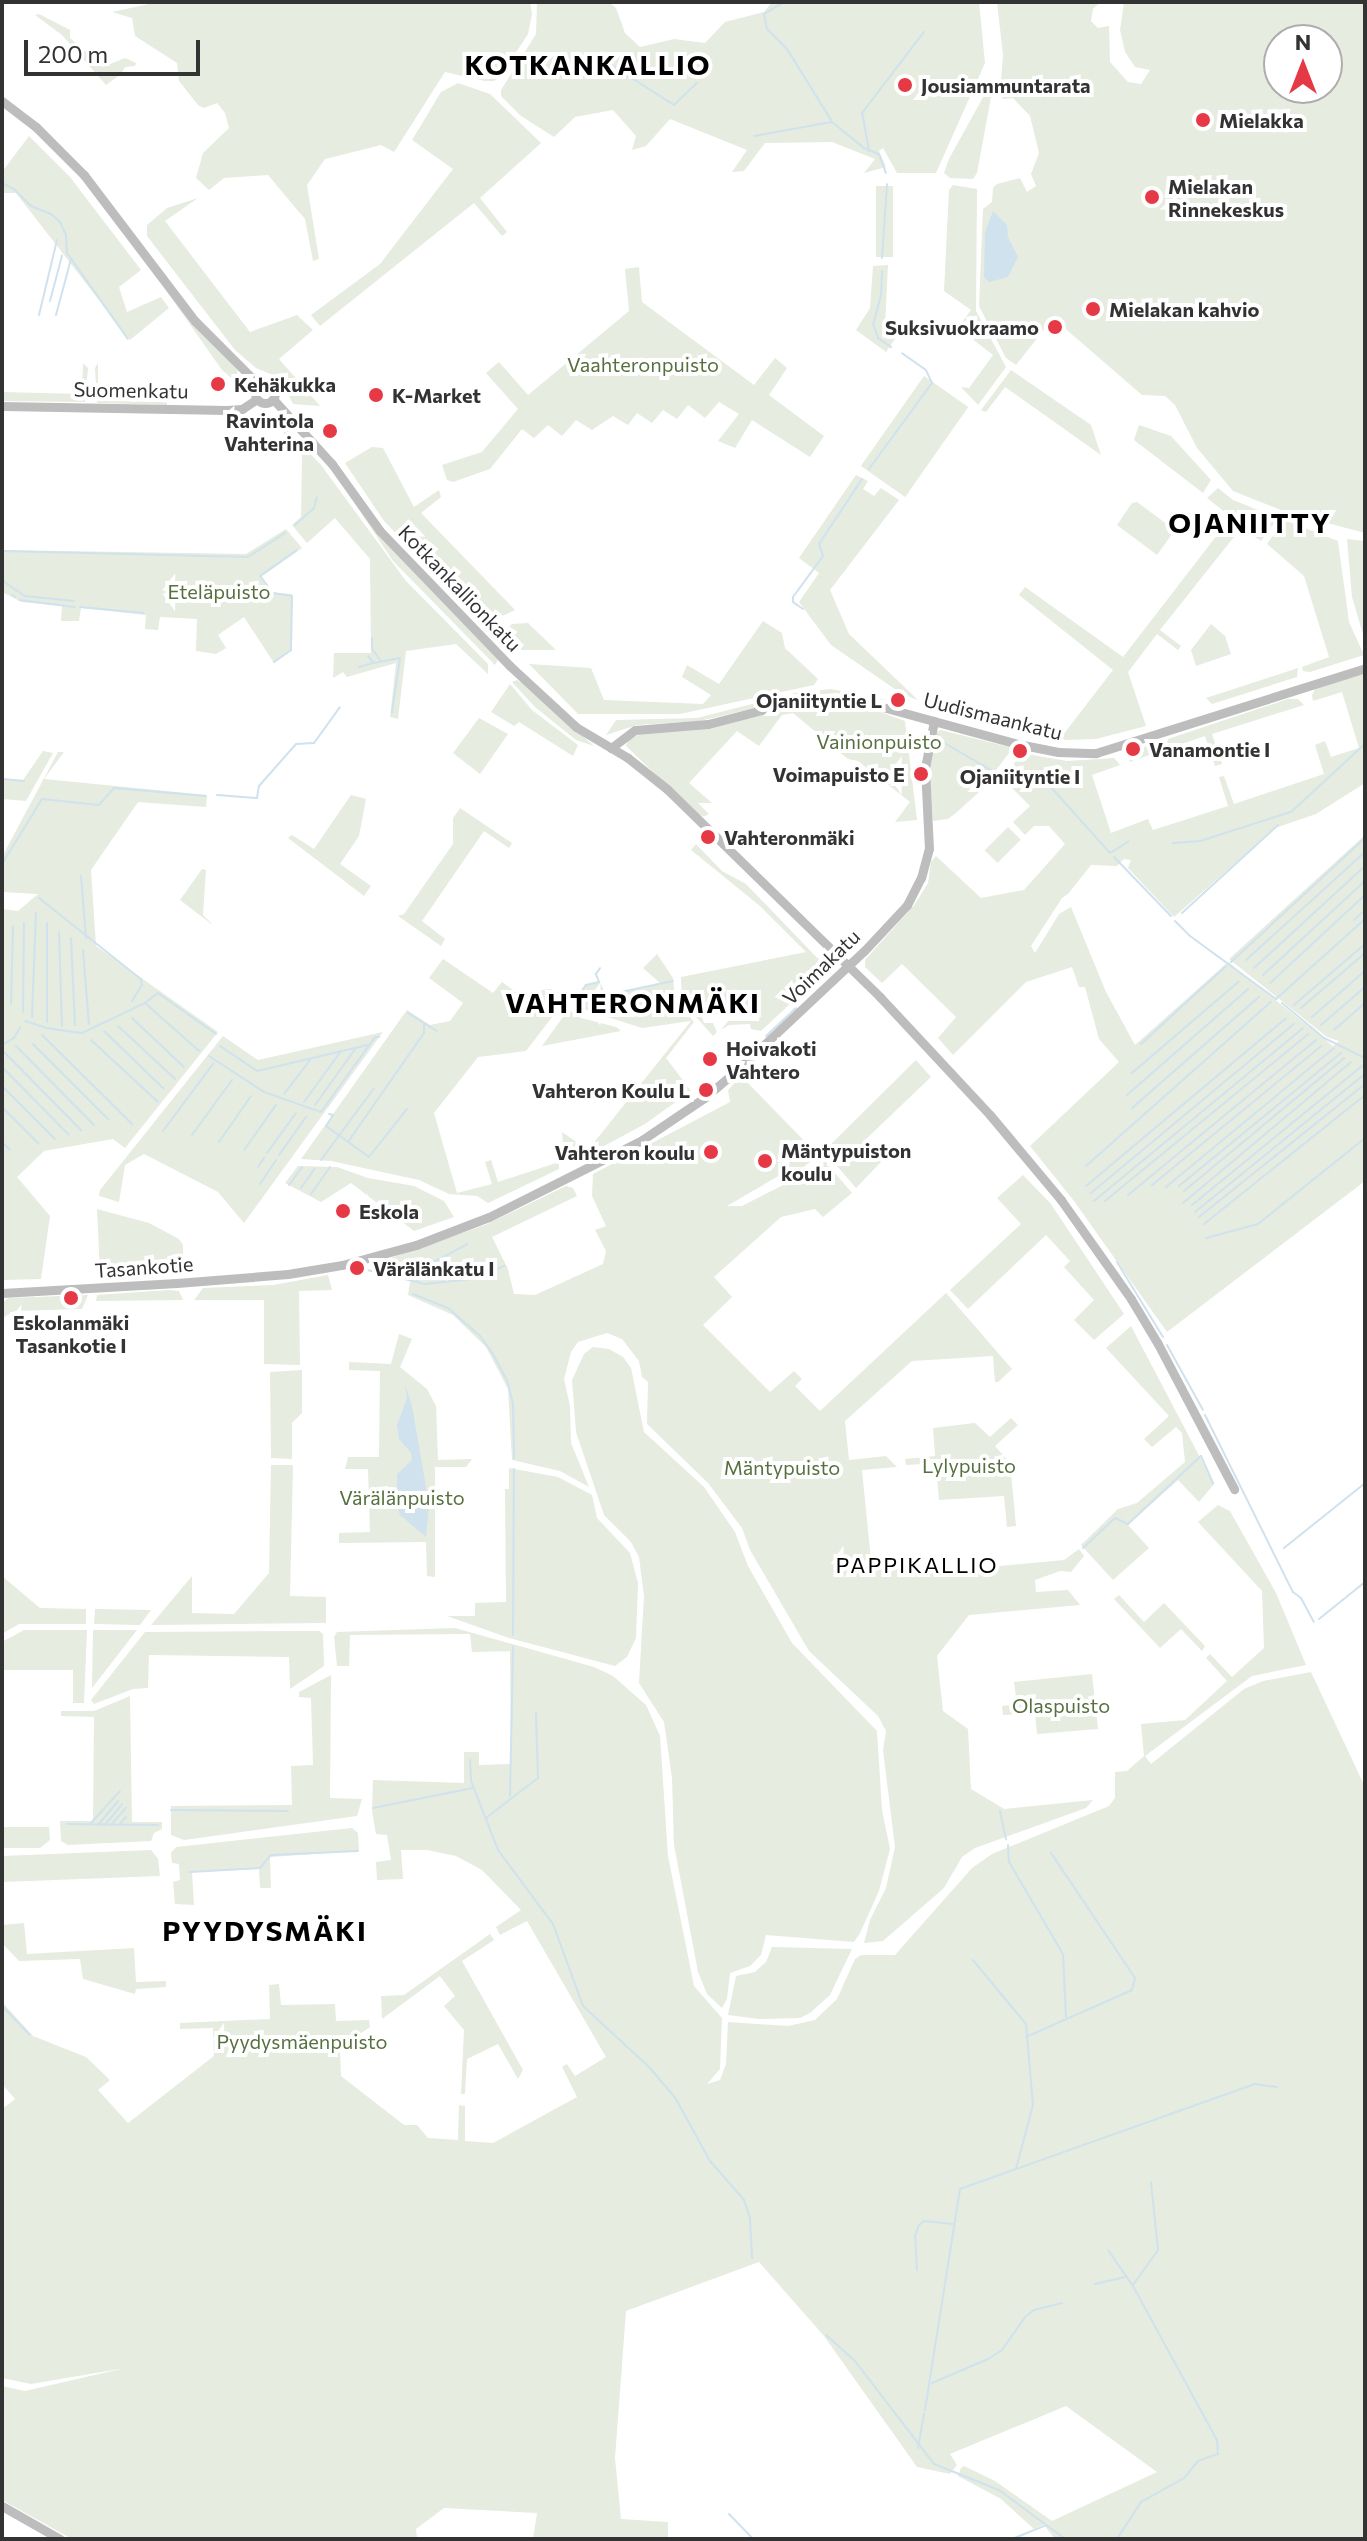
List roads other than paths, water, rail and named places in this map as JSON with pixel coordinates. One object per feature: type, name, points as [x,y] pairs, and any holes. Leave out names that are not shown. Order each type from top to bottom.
[{"type":"street","points":[[2,101],[44,134],[89,181],[195,321],[258,384]]},
{"type":"street","points":[[266,382],[273,386],[273,399],[265,403],[257,399],[254,391],[258,384],[266,382]]},
{"type":"street","name":"Suomenkatu","points":[[2,406],[227,410],[242,409],[257,399]]},
{"type":"street","name":"Kotkankallionkatu","points":[[273,399],[321,451],[371,521],[403,557],[560,713],[648,773],[848,966],[935,1055],[1061,1200],[1158,1344],[1234,1489]]},
{"type":"street","name":"Uudismaankatu","points":[[611,748],[624,735],[635,730],[708,724],[793,702],[825,698],[857,700],[1049,751],[1096,753],[1365,668]]},
{"type":"street","name":"Voimakatu","points":[[288,1274],[342,1265],[416,1245],[489,1217],[618,1154],[704,1098],[848,966],[907,905],[924,870],[930,829],[926,761],[934,721]]},
{"type":"street","name":"Tasankotie","points":[[2,1293],[288,1274]]},
{"type":"street","points":[[2,2506],[60,2539]]},
{"type":"water","points":[[993,211],[1007,225],[1008,237],[1018,257],[1008,277],[989,282],[984,277],[985,232]]},
{"type":"water","points":[[405,1384],[412,1406],[429,1504],[426,1537],[400,1515],[397,1506],[397,1474],[412,1460],[411,1453],[399,1439],[397,1425],[407,1398]]},
{"type":"waterway","points":[[784,2],[764,14],[767,29],[787,49],[831,120]]},
{"type":"waterway","points":[[869,151],[862,113],[924,32]]},
{"type":"waterway","points":[[605,61],[674,105],[697,83]]},
{"type":"waterway","points":[[754,136],[832,122],[864,148],[879,154],[886,173]]},
{"type":"waterway","points":[[2,183],[14,189],[31,206],[51,214],[60,222],[66,235],[67,253],[128,339]]},
{"type":"waterway","points":[[882,258],[887,184]]},
{"type":"waterway","points":[[39,315],[57,240]]},
{"type":"waterway","points":[[50,301],[62,256]]},
{"type":"waterway","points":[[56,315],[71,259]]},
{"type":"waterway","points":[[882,271],[881,295],[873,324],[878,338],[891,347]]},
{"type":"waterway","points":[[869,469],[932,383],[926,370],[902,353]]},
{"type":"waterway","points":[[803,609],[793,602],[793,597],[823,556],[819,544],[862,479]]},
{"type":"waterway","points":[[295,525],[314,508],[317,497]]},
{"type":"waterway","points":[[2,551],[248,557],[285,533]]},
{"type":"waterway","points":[[274,662],[291,650],[292,596],[273,593],[260,576],[297,550]]},
{"type":"waterway","points":[[2,580],[16,590]]},
{"type":"waterway","points":[[16,590],[25,596],[74,601]]},
{"type":"waterway","points":[[19,600],[75,607]]},
{"type":"waterway","points":[[80,607],[144,613]]},
{"type":"waterway","points":[[372,638],[372,649],[381,661]]},
{"type":"waterway","points":[[368,656],[374,663],[400,658],[392,712]]},
{"type":"waterway","points":[[359,667],[373,663]]},
{"type":"waterway","points":[[217,795],[257,798],[259,786],[296,744],[314,743],[340,707]]},
{"type":"waterway","points":[[938,735],[941,741],[994,772]]},
{"type":"waterway","points":[[1173,843],[1200,841],[1291,812],[1365,744]]},
{"type":"waterway","points":[[1005,777],[1013,781],[1032,778],[1050,786],[1110,853],[1129,841]]},
{"type":"waterway","points":[[2,779],[24,781]]},
{"type":"waterway","points":[[2,864],[42,799],[99,805],[114,788],[206,796]]},
{"type":"waterway","points":[[1182,913],[1278,825]]},
{"type":"waterway","points":[[1231,962],[1365,838]]},
{"type":"waterway","points":[[1246,960],[1365,852]]},
{"type":"waterway","points":[[1114,857],[1171,916]]},
{"type":"waterway","points":[[1254,968],[1365,866]]},
{"type":"waterway","points":[[81,876],[86,938]]},
{"type":"waterway","points":[[1263,975],[1365,881]]},
{"type":"waterway","points":[[1270,983],[1365,895]]},
{"type":"waterway","points":[[39,898],[141,979],[142,985],[132,1001]]},
{"type":"waterway","points":[[1354,920],[1365,910]]},
{"type":"waterway","points":[[32,1017],[36,913]]},
{"type":"waterway","points":[[1175,921],[1190,936],[1276,999],[1365,919]]},
{"type":"waterway","points":[[23,1012],[24,923]]},
{"type":"waterway","points":[[47,923],[47,1022]]},
{"type":"waterway","points":[[11,1004],[13,926]]},
{"type":"waterway","points":[[59,932],[62,1026]]},
{"type":"waterway","points":[[71,938],[75,1025]]},
{"type":"waterway","points":[[1294,1005],[1365,944]]},
{"type":"waterway","points":[[83,950],[89,1024]]},
{"type":"waterway","points":[[1301,1008],[1365,953]]},
{"type":"waterway","points":[[1141,1044],[1226,966]]},
{"type":"waterway","points":[[574,1002],[586,985],[599,982],[596,974],[600,968]]},
{"type":"waterway","points":[[1312,1017],[1365,971]]},
{"type":"waterway","points":[[574,1002],[673,981]]},
{"type":"waterway","points":[[1132,1073],[1238,982]]},
{"type":"waterway","points":[[1321,1025],[1365,987]]},
{"type":"waterway","points":[[1127,1095],[1248,989]]},
{"type":"waterway","points":[[145,1003],[158,993],[216,1034]]},
{"type":"waterway","points":[[1132,1108],[1259,997]]},
{"type":"waterway","points":[[1086,1166],[1271,1002]]},
{"type":"waterway","points":[[25,1021],[46,1028],[82,1033],[145,1003],[199,1051]]},
{"type":"waterway","points":[[1282,1003],[1324,1038],[1365,1058]]},
{"type":"waterway","points":[[1334,1030],[1365,1003]]},
{"type":"waterway","points":[[766,1036],[796,1008]]},
{"type":"waterway","points":[[408,1013],[437,1031]]},
{"type":"waterway","points":[[132,1018],[184,1067]]},
{"type":"waterway","points":[[1086,1186],[1286,1018]]},
{"type":"waterway","points":[[348,1142],[424,1033],[424,1023]]},
{"type":"waterway","points":[[1091,1193],[1294,1024]]},
{"type":"waterway","points":[[118,1026],[175,1079]]},
{"type":"waterway","points":[[2,1045],[14,1038],[20,1028]]},
{"type":"waterway","points":[[1094,1201],[1303,1028]]},
{"type":"waterway","points":[[104,1031],[164,1089]]},
{"type":"waterway","points":[[1105,1201],[1308,1034]]},
{"type":"waterway","points":[[42,1035],[132,1124]]},
{"type":"waterway","points":[[209,1056],[264,1092],[321,1112],[375,1037],[379,1037]]},
{"type":"waterway","points":[[91,1040],[158,1102]]},
{"type":"waterway","points":[[1128,1195],[1316,1040]]},
{"type":"waterway","points":[[743,1057],[760,1042]]},
{"type":"waterway","points":[[33,1044],[109,1120]]},
{"type":"waterway","points":[[220,1046],[257,1071],[368,1045]]},
{"type":"waterway","points":[[16,1046],[94,1125]]},
{"type":"waterway","points":[[1152,1185],[1321,1046]]},
{"type":"waterway","points":[[315,1105],[356,1048]]},
{"type":"waterway","points":[[1166,1187],[1334,1048]]},
{"type":"waterway","points":[[304,1102],[341,1051]]},
{"type":"waterway","points":[[4,1052],[81,1130]]},
{"type":"waterway","points":[[1179,1186],[1341,1053]]},
{"type":"waterway","points":[[1184,1191],[1344,1058]]},
{"type":"waterway","points":[[284,1094],[310,1060]]},
{"type":"waterway","points":[[1183,1203],[1351,1062]]},
{"type":"waterway","points":[[163,1131],[213,1064]]},
{"type":"waterway","points":[[1192,1205],[1362,1066]]},
{"type":"waterway","points":[[2,1067],[69,1135]]},
{"type":"waterway","points":[[1195,1212],[1365,1074]]},
{"type":"waterway","points":[[192,1135],[232,1080]]},
{"type":"waterway","points":[[1199,1217],[1365,1084]]},
{"type":"waterway","points":[[2,1086],[55,1139]]},
{"type":"waterway","points":[[321,1160],[374,1088]]},
{"type":"waterway","points":[[1204,1224],[1365,1095]]},
{"type":"waterway","points":[[219,1142],[251,1096]]},
{"type":"waterway","points":[[244,1150],[276,1105]]},
{"type":"waterway","points":[[2,1107],[39,1144]]},
{"type":"waterway","points":[[329,1114],[333,1115],[326,1126],[369,1157],[407,1109]]},
{"type":"waterway","points":[[267,1153],[296,1113]]},
{"type":"waterway","points":[[279,1155],[306,1117]]},
{"type":"waterway","points":[[1206,1238],[1258,1224],[1365,1138]]},
{"type":"waterway","points":[[2,1142],[10,1150]]},
{"type":"waterway","points":[[258,1167],[264,1158]]},
{"type":"waterway","points":[[260,1184],[276,1160]]},
{"type":"waterway","points":[[289,1185],[302,1167]]},
{"type":"waterway","points":[[311,1194],[330,1167]]},
{"type":"waterway","points":[[301,1188],[315,1168]]},
{"type":"waterway","points":[[417,1280],[432,1263],[467,1244]]},
{"type":"waterway","points":[[1117,1262],[1163,1337]]},
{"type":"waterway","points":[[477,1278],[504,1266]]},
{"type":"waterway","points":[[363,1269],[425,1284],[472,1279]]},
{"type":"waterway","points":[[413,1294],[448,1308],[480,1336],[493,1354],[507,1380],[513,1404],[514,1458]]},
{"type":"waterway","points":[[1167,1345],[1203,1410]]},
{"type":"waterway","points":[[1205,1415],[1293,1592],[1301,1598],[1314,1622]]},
{"type":"waterway","points":[[1083,1548],[1115,1518],[1128,1524],[1201,1456],[1213,1483]]},
{"type":"waterway","points":[[513,1635],[514,1469]]},
{"type":"waterway","points":[[1284,1548],[1365,1483]]},
{"type":"waterway","points":[[1319,1619],[1365,1582]]},
{"type":"waterway","points":[[510,1796],[513,1647]]},
{"type":"waterway","points":[[486,1818],[538,1778],[536,1713]]},
{"type":"waterway","points":[[470,1760],[471,1781],[498,1850],[553,1924],[583,2006],[650,2068],[676,2099],[710,2161],[744,2200],[750,2219],[752,2258]]},
{"type":"waterway","points":[[373,1808],[473,1788]]},
{"type":"waterway","points":[[91,1823],[120,1791]]},
{"type":"waterway","points":[[98,1825],[118,1801]]},
{"type":"waterway","points":[[105,1825],[122,1804]]},
{"type":"waterway","points":[[111,1825],[126,1808]]},
{"type":"waterway","points":[[171,1810],[288,1811]]},
{"type":"waterway","points":[[1000,1811],[1006,1839]]},
{"type":"waterway","points":[[119,1825],[126,1817]]},
{"type":"waterway","points":[[67,1824],[158,1825]]},
{"type":"waterway","points":[[1008,1845],[1009,1862],[1063,1954],[1066,2017]]},
{"type":"waterway","points":[[190,1872],[260,1868],[271,1855],[358,1851]]},
{"type":"waterway","points":[[1026,2037],[1132,1990],[1135,1978],[1051,1853]]},
{"type":"waterway","points":[[973,1960],[1026,2024],[1033,2105],[1016,2169]]},
{"type":"waterway","points":[[2,2006],[30,2035]]},
{"type":"waterway","points":[[925,2410],[960,2189],[1255,2084],[1277,2087]]},
{"type":"waterway","points":[[1133,2285],[1158,2250],[1151,2182]]},
{"type":"waterway","points":[[917,2270],[915,2236],[919,2225],[924,2221],[953,2224]]},
{"type":"waterway","points":[[1108,2250],[1133,2286],[1217,2440],[1218,2454],[1198,2461],[1184,2478],[1141,2502],[1117,2539]]},
{"type":"waterway","points":[[1095,2284],[1125,2277]]},
{"type":"waterway","points":[[932,2383],[988,2359],[1002,2350],[1025,2317],[1034,2310],[1062,2303]]},
{"type":"waterway","points":[[826,2335],[855,2361],[934,2464],[999,2490],[1065,2539]]},
{"type":"waterway","points":[[918,2448],[924,2414]]},
{"type":"waterway","points":[[729,2514],[753,2539]]},
{"type":"waterway","points":[[1012,2539],[1044,2526]]},
{"type":"place","name":"Jousiammuntarata","points":[[905,85]]},
{"type":"place","name":"Mielakka","points":[[1203,120]]},
{"type":"place","name":"Mielakan Rinnekeskus","points":[[1152,197]]},
{"type":"place","name":"Mielakan kahvio","points":[[1093,309]]},
{"type":"place","name":"Suksivuokraamo","points":[[1055,327]]},
{"type":"place","name":"Kehäkukka","points":[[218,384]]},
{"type":"place","name":"K-Market","points":[[376,395]]},
{"type":"place","name":"Ravintola Vahterina","points":[[330,431]]},
{"type":"place","name":"Ojaniityntie L","points":[[898,700]]},
{"type":"place","name":"Vanamontie I","points":[[1133,749]]},
{"type":"place","name":"Ojaniityntie I","points":[[1020,751]]},
{"type":"place","name":"Voimapuisto E","points":[[921,774]]},
{"type":"place","name":"Vahteronmäki","points":[[708,837]]},
{"type":"place","name":"Hoivakoti Vahtero","points":[[710,1059]]},
{"type":"place","name":"Vahteron Koulu L","points":[[706,1090]]},
{"type":"place","name":"Vahteron koulu","points":[[711,1152]]},
{"type":"place","name":"Mäntypuiston koulu","points":[[765,1161]]},
{"type":"place","name":"Eskola","points":[[343,1211]]},
{"type":"place","name":"Värälänkatu I","points":[[357,1268]]},
{"type":"place","name":"Eskolanmäki Tasankotie I","points":[[71,1298]]},
{"type":"district","name":"KOTKANKALLIO","points":[[588,64]]},
{"type":"district","name":"OJANIITTY","points":[[1250,522]]},
{"type":"district","name":"VAHTERONMÄKI","points":[[633,1002]]},
{"type":"district","name":"PAPPIKALLIO","points":[[917,1565]]},
{"type":"district","name":"PYYDYSMÄKI","points":[[265,1930]]},
{"type":"park label","name":"Vaahteronpuisto","points":[[643,364]]},
{"type":"park label","name":"Eteläpuisto","points":[[219,591]]},
{"type":"park label","name":"Vainionpuisto","points":[[879,741]]},
{"type":"park label","name":"Lylypuisto","points":[[969,1465]]},
{"type":"park label","name":"Mäntypuisto","points":[[782,1467]]},
{"type":"park label","name":"Värälänpuisto","points":[[402,1497]]},
{"type":"park label","name":"Olaspuisto","points":[[1061,1705]]},
{"type":"park label","name":"Pyydysmäenpuisto","points":[[302,2041]]}]
